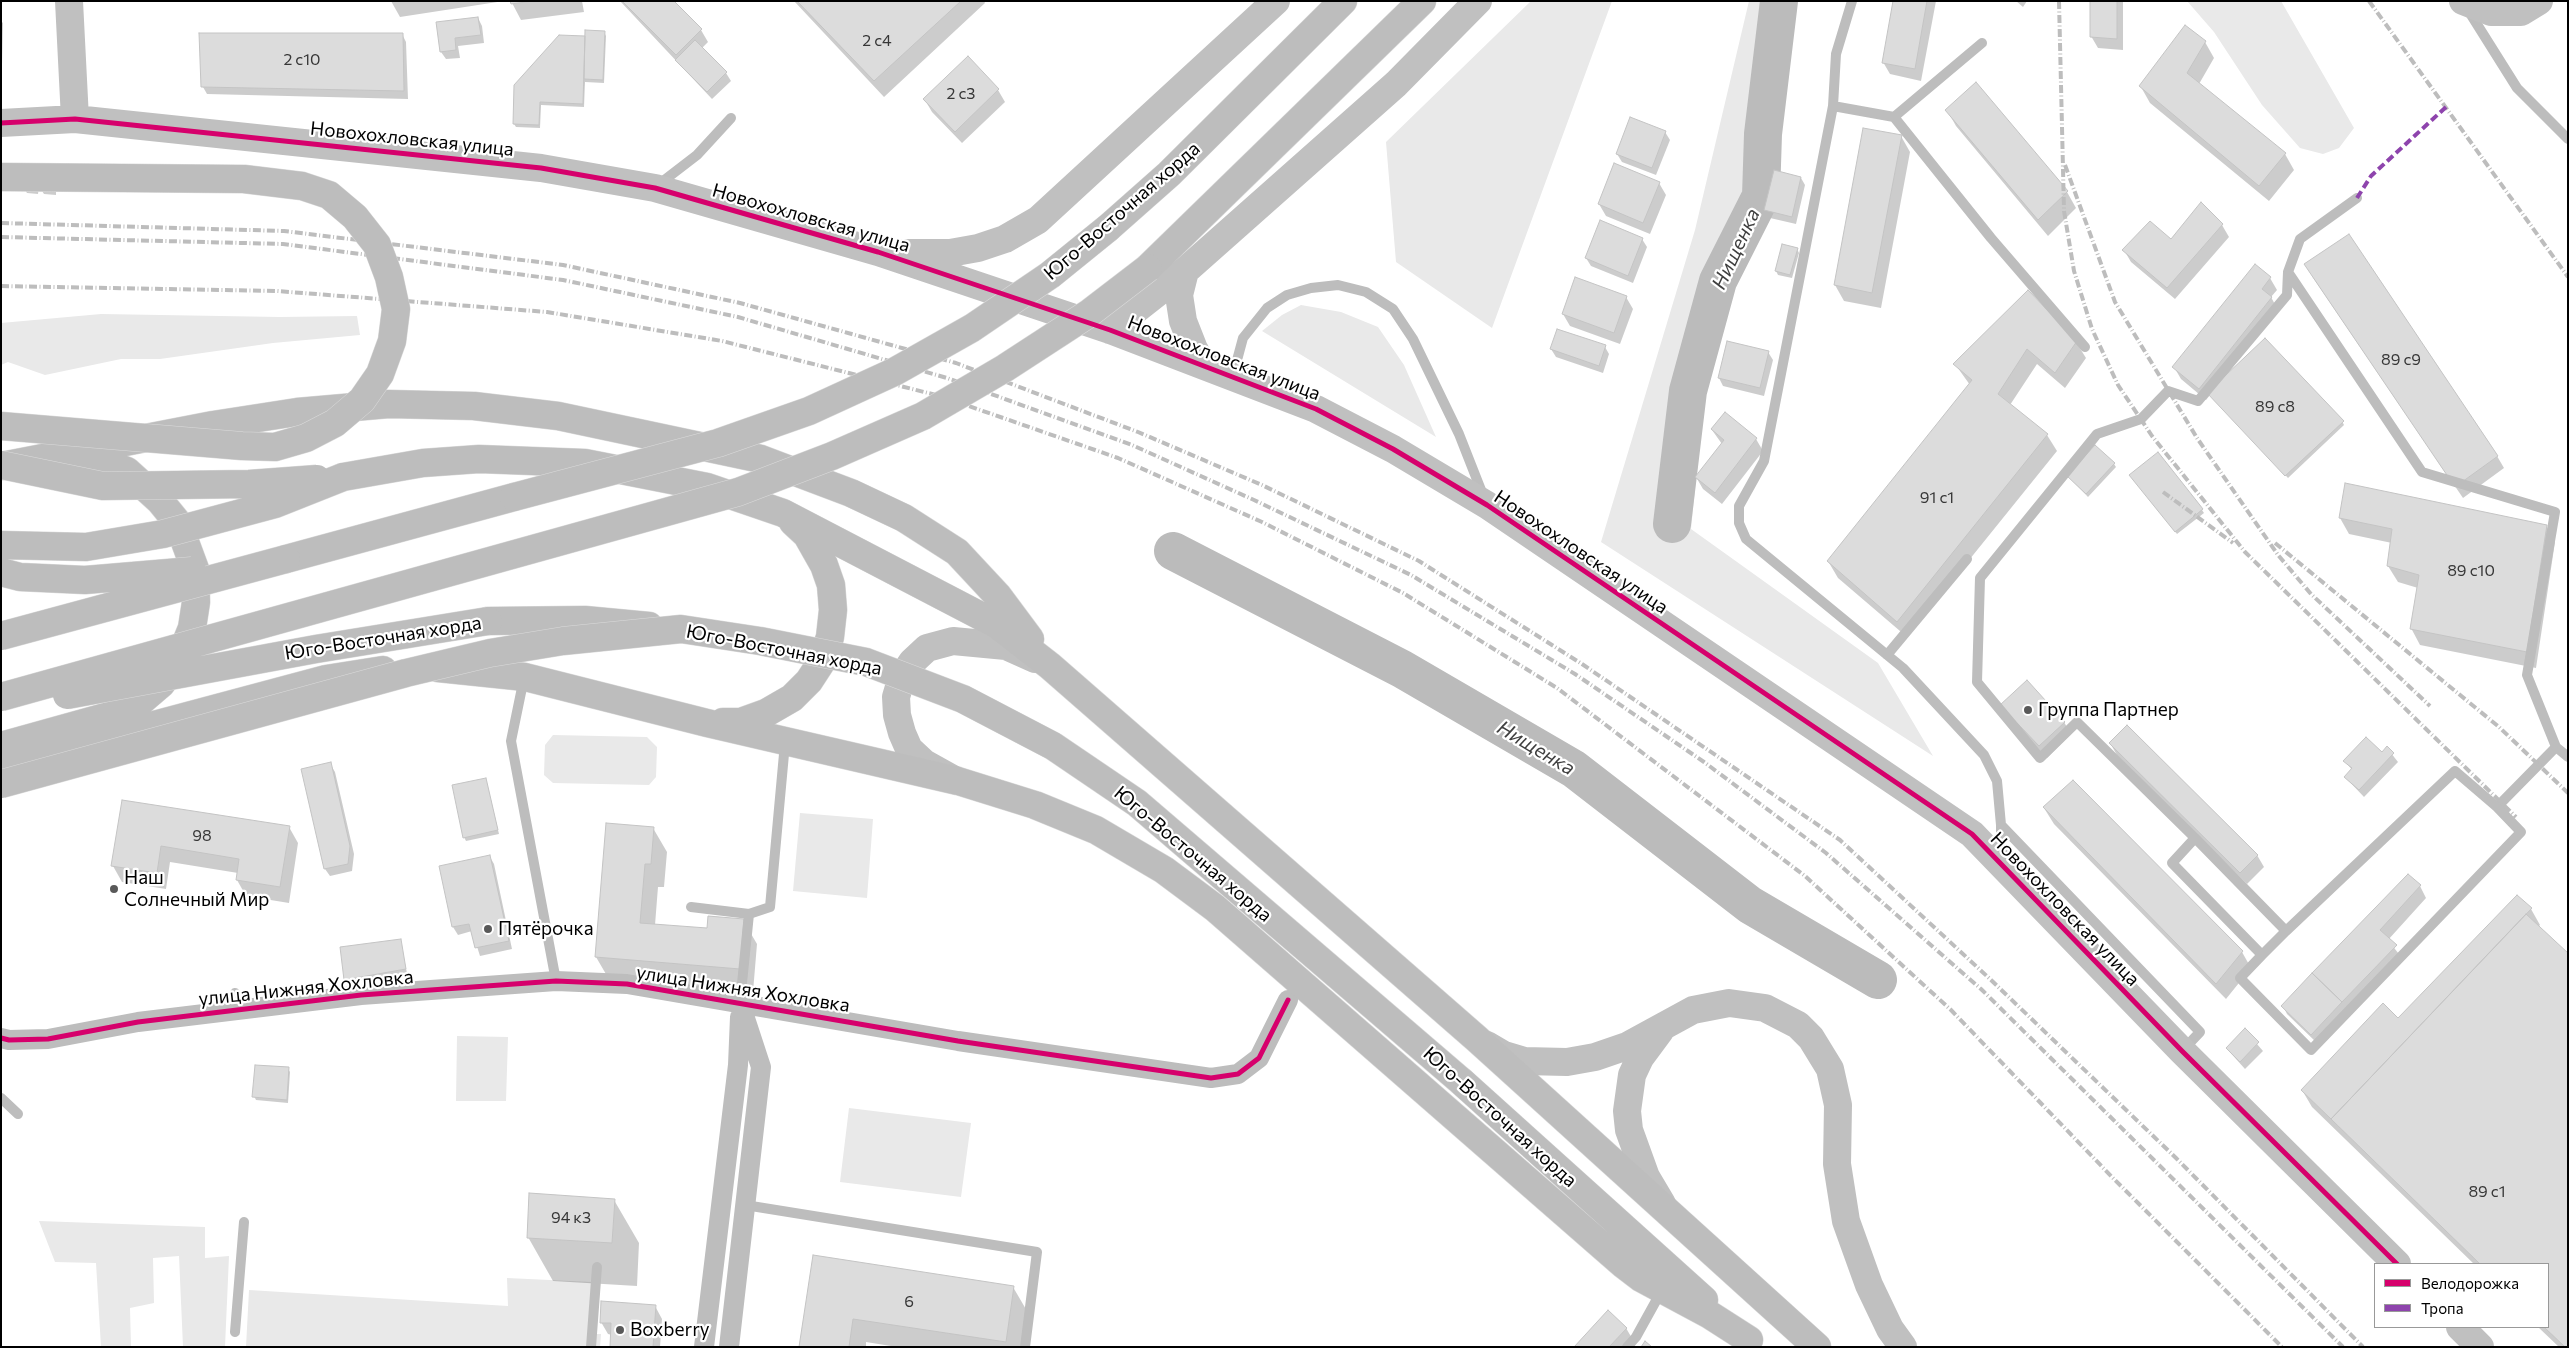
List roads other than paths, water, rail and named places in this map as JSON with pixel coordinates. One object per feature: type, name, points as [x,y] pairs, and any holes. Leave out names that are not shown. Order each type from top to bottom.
[{"type":"main road","name":"Юго-Восточная хорда","points":[[1,636],[718,443],[810,411],[894,372],[972,328],[1050,275],[1101,234],[1169,174],[1343,1]]},
{"type":"main road","name":"Юго-Восточная хорда","points":[[1,697],[738,492],[832,456],[923,416],[1005,368],[1071,324],[1148,268],[1422,1]]},
{"type":"main road","points":[[1,177],[244,179],[302,186],[329,195],[355,217],[377,245],[390,276],[396,309],[392,341],[380,374],[362,400],[335,423],[306,438],[275,447],[242,446],[1,426]]},
{"type":"main road","points":[[1,466],[213,425],[316,410],[408,405],[474,406],[558,416],[761,458],[904,518],[957,552],[998,596],[1050,666]]},
{"type":"main road","points":[[1,746],[116,714],[140,702],[161,684],[179,660],[192,628],[196,602],[195,569],[178,523],[160,501],[127,471],[104,462],[43,458]]},
{"type":"main road","points":[[1,466],[103,486],[249,484],[343,477],[422,463],[479,459],[585,463],[707,487],[783,513],[996,624],[1050,666],[1477,1039],[1818,1347]]},
{"type":"main road","points":[[1,545],[86,547],[163,534],[275,504],[343,477]]},
{"type":"main road","points":[[707,723],[741,722],[766,713],[792,698],[809,681],[822,661],[830,637],[833,610],[831,585],[824,564],[807,535],[783,513]]},
{"type":"main road","points":[[1,572],[20,577],[85,580],[185,572],[286,559]]},
{"type":"main road","name":"Юго-Восточная хорда","points":[[1,708],[316,649],[488,620],[585,620],[680,629],[760,641],[866,662],[963,699],[1053,746],[1137,803],[1462,1082],[1752,1344]]},
{"type":"main road","points":[[1,784],[406,673],[481,655],[563,641],[680,629]]},
{"type":"main road","points":[[1,766],[326,679],[366,671],[426,668],[525,677],[707,723],[958,782],[1035,805],[1096,830],[1164,870],[1215,908],[1624,1265],[1662,1290],[1710,1315],[1752,1344]]},
{"type":"street","points":[[69,1],[75,119]]},
{"type":"street","points":[[878,252],[950,253],[978,248],[1005,239],[1038,220],[1276,1]]},
{"type":"street","points":[[1110,330],[1185,271],[1396,84],[1478,1]]},
{"type":"street","points":[[2463,2],[2491,12],[2521,12],[2539,1]]},
{"type":"street","name":"Новохохловская улица","points":[[1,123],[75,119],[541,168],[655,188],[878,252],[1110,330],[1316,409],[1393,449],[1487,506],[1972,834],[2182,1051],[2396,1263]]},
{"type":"street","points":[[1185,271],[1179,295],[1183,321],[1204,366]]},
{"type":"street","points":[[958,782],[924,763],[910,748],[902,733],[897,715],[896,697],[902,677],[912,662],[927,648],[953,642],[1006,646],[1050,666]]},
{"type":"street","name":"улица Нижняя Хохловка","points":[[1,1038],[9,1040],[48,1039],[236,1001],[556,982],[627,984],[958,1041],[1211,1078],[1238,1074],[1259,1058],[1288,1000]]},
{"type":"street","points":[[730,1347],[761,1067],[740,1003]]},
{"type":"street","points":[[704,1347],[738,1065],[740,1003]]},
{"type":"street","points":[[1477,1039],[1504,1055],[1524,1061],[1568,1062],[1595,1057],[1627,1046],[1677,1018],[1711,1005],[1748,1004],[1774,1012],[1798,1025],[1822,1053],[1830,1069],[1838,1105],[1837,1164],[1846,1221],[1869,1285],[1890,1329],[1903,1347]]},
{"type":"street","points":[[1663,1205],[1646,1177],[1634,1147],[1629,1130],[1628,1093],[1632,1075],[1640,1058],[1656,1036],[1677,1018]]},
{"type":"street","points":[[2461,1328],[2480,1347]]},
{"type":"lane","points":[[1852,1],[1836,54],[1833,106],[1764,461],[1739,506],[1739,523],[1746,539],[1903,668],[1984,755],[1997,781],[2001,825],[2001,864]]},
{"type":"lane","points":[[2463,2],[2517,88],[2568,139]]},
{"type":"lane","points":[[1894,117],[1982,43]]},
{"type":"lane","points":[[1833,106],[1894,117],[1991,238],[2085,347]]},
{"type":"lane","points":[[655,188],[697,155],[731,118]]},
{"type":"lane","points":[[2286,931],[2077,722],[2040,758],[1977,682],[1980,578],[2097,434],[2140,419],[2168,391],[2198,401],[2287,294],[2288,272],[2300,239],[2357,198]]},
{"type":"lane","points":[[2288,272],[2422,472],[2555,512],[2527,675],[2556,747],[2568,757]]},
{"type":"lane","points":[[1232,378],[1243,338],[1267,308],[1287,295],[1312,288],[1338,286],[1366,292],[1393,309],[1413,340],[1459,434],[1487,506]]},
{"type":"lane","points":[[1887,655],[1967,559]]},
{"type":"lane","points":[[525,677],[511,741],[556,982]]},
{"type":"lane","points":[[2498,807],[2556,747]]},
{"type":"lane","points":[[691,907],[749,914],[770,907],[784,754]]},
{"type":"lane","points":[[2455,771],[2498,807],[2522,832],[2312,1050],[2240,978],[2286,931],[2455,771]]},
{"type":"lane","points":[[2001,825],[2200,1032],[2182,1051]]},
{"type":"lane","points":[[2195,838],[2172,863],[2262,955]]},
{"type":"lane","points":[[740,1003],[749,914]]},
{"type":"lane","points":[[1,1098],[18,1114]]},
{"type":"lane","points":[[745,1205],[1037,1252],[1025,1347]]},
{"type":"lane","points":[[235,1332],[244,1222]]},
{"type":"lane","points":[[591,1347],[597,1267]]},
{"type":"lane","points":[[1627,1347],[1636,1337],[1662,1290]]},
{"type":"waterway","name":"Нищенка","points":[[1672,524],[1688,391],[1718,281],[1761,196],[1763,134],[1779,1]]},
{"type":"waterway","name":"Нищенка","points":[[1173,551],[1402,669],[1574,769],[1750,905],[1878,980]]},
{"type":"railway","points":[[2059,1],[2064,211],[2074,271],[2092,329],[2118,385],[2152,436],[2245,552],[2516,817]]},
{"type":"railway","points":[[2369,1],[2568,277]]},
{"type":"railway","points":[[2065,165],[2115,302],[2197,438],[2278,555],[2311,594],[2430,706]]},
{"type":"railway","points":[[1,223],[284,231],[563,265],[740,303],[956,363],[1138,432],[1262,485],[1419,561],[1582,664],[1840,840],[1990,979],[2176,1158],[2363,1347]]},
{"type":"railway","points":[[1,237],[283,244],[563,280],[738,317],[947,378],[1132,445],[1254,500],[1411,575],[1575,674],[1704,762],[1826,853],[1981,989],[2343,1347]]},
{"type":"railway","points":[[1,286],[277,291],[547,312],[722,341],[940,396],[1118,458],[1262,522],[1403,593],[1557,688],[1805,876],[1951,1010],[2112,1177],[2282,1347]]},
{"type":"railway","points":[[2163,492],[2233,543]]},
{"type":"railway","points":[[2275,543],[2499,727],[2568,793]]},
{"type":"place","name":"Группа Партнер","points":[[2028,710]]},
{"type":"place","name":"Наш Солнечный Мир","points":[[114,889]]},
{"type":"place","name":"Пятёрочка","points":[[488,929]]},
{"type":"place","name":"Boxberry","points":[[620,1330]]}]
